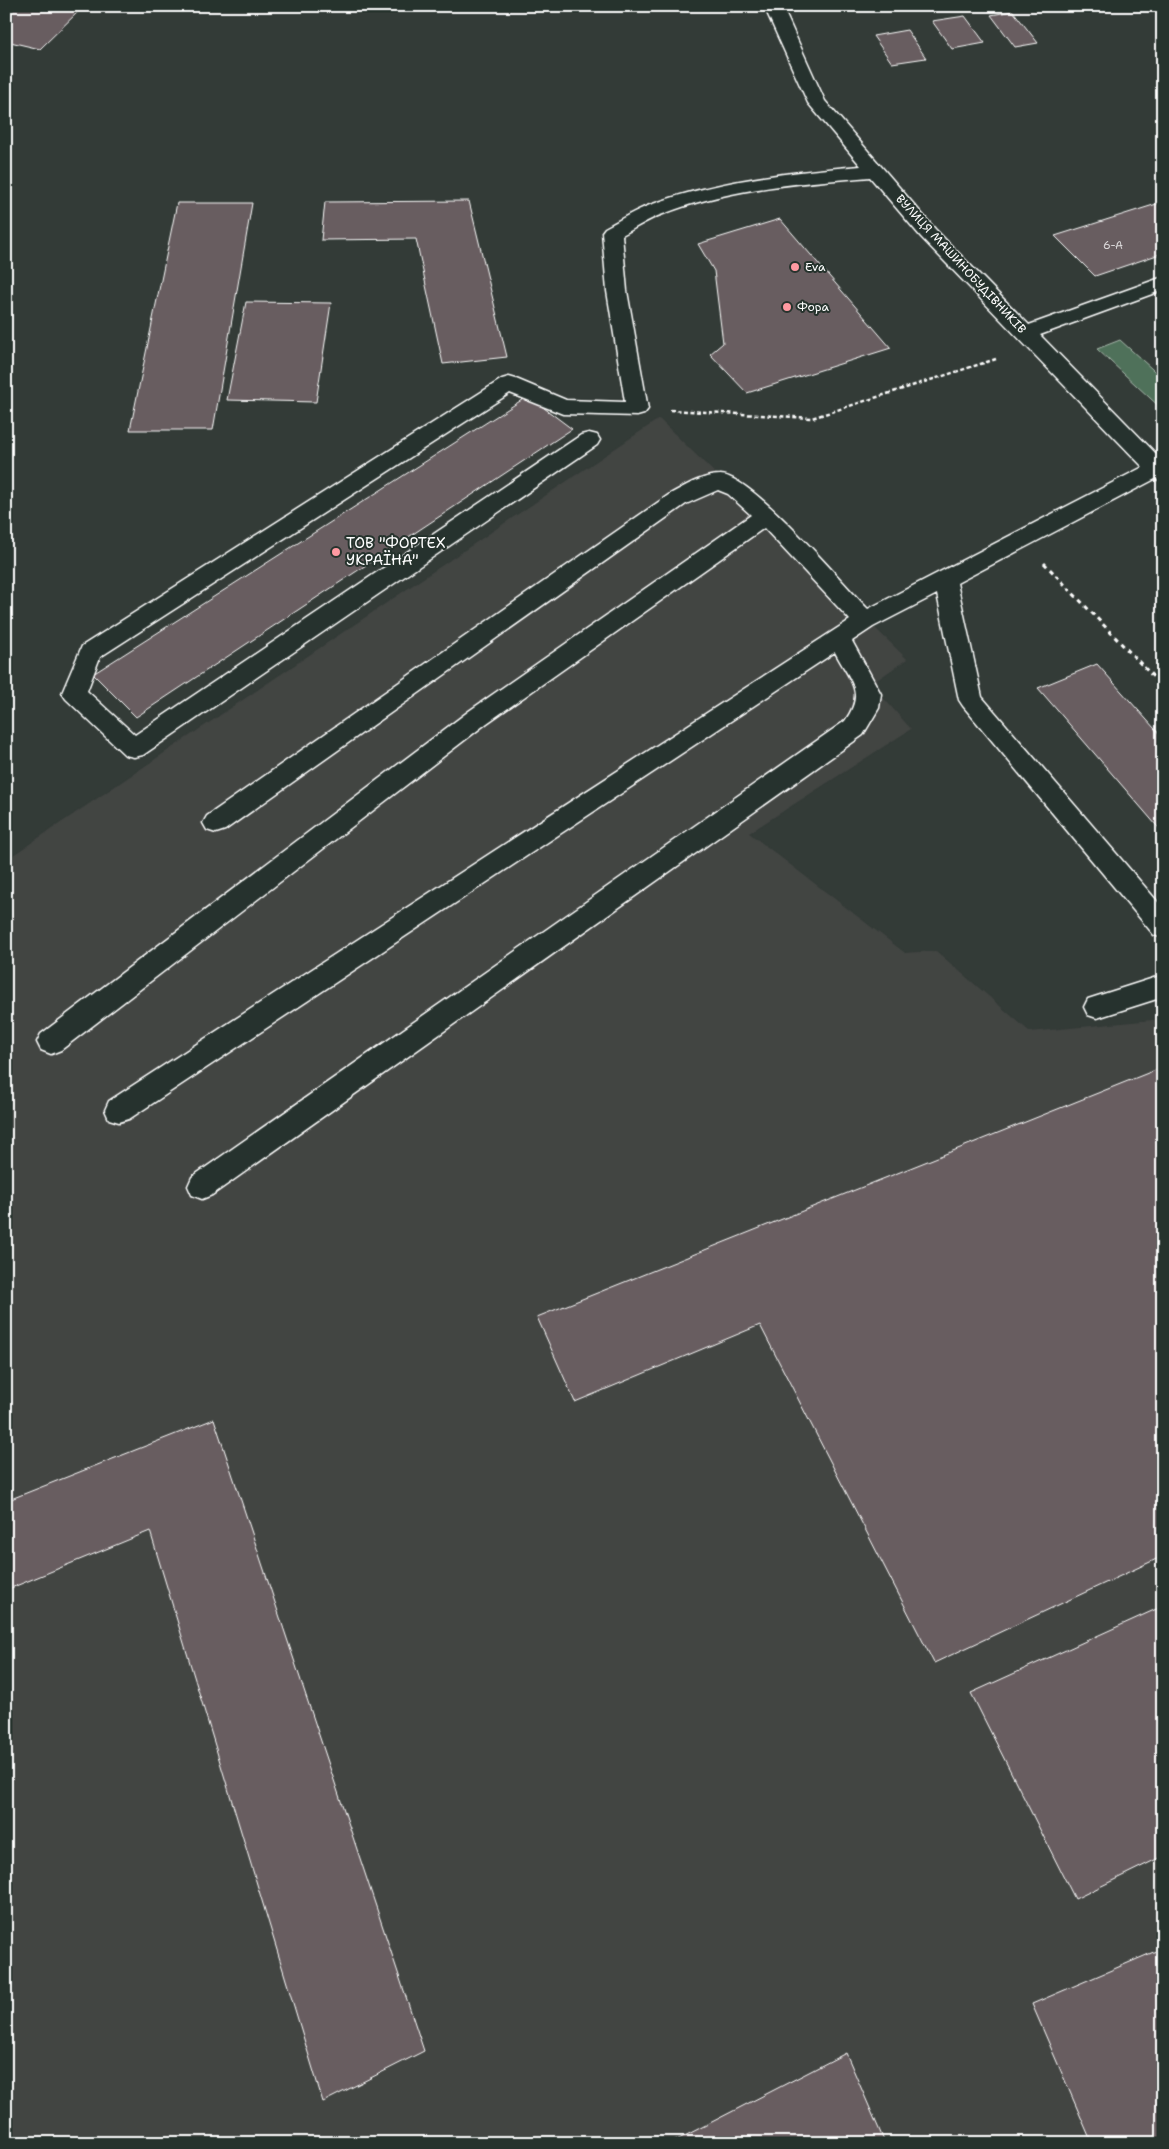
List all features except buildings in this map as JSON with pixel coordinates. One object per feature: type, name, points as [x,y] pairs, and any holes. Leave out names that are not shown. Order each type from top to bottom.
[{"type":"street","name":"ВУЛИЦЯ МАШИНОБУДІВНИКІВ","points":[[774,6],[817,103],[928,232],[1160,471]]},
{"type":"street","points":[[589,440],[134,748],[74,694],[90,652],[509,384],[563,407],[637,409],[616,291],[612,232],[656,209],[721,191],[875,170]]},
{"type":"street","points":[[1026,334],[1163,283]]},
{"type":"street","points":[[119,1110],[866,620],[1160,471]]},
{"type":"street","points":[[216,823],[678,499],[701,487],[720,482],[736,489],[766,516],[866,620]]},
{"type":"street","points":[[51,1042],[478,717],[766,516]]},
{"type":"street","points":[[945,579],[971,700],[1163,928]]},
{"type":"street","points":[[202,1186],[854,728],[866,708],[869,694],[838,638]]},
{"type":"street","points":[[1097,1007],[1163,986]]},
{"type":"path","points":[[637,409],[812,418],[996,358]]},
{"type":"path","points":[[1021,540],[1163,687]]},
{"type":"shaded area","points":[[659,419],[907,659],[871,684],[911,729],[749,833],[905,953],[936,951],[1030,1032],[1163,1019],[1163,2143],[6,2143],[6,860]]},
{"type":"green space","points":[[1120,340],[1163,379],[1163,410],[1097,349]]},
{"type":"place","name":"Eva","points":[[795,267]]},
{"type":"place","name":"Фора","points":[[787,307]]},
{"type":"place","name":"ТОВ \"ФОРТЕХ УКРАЇНА\"","points":[[336,552]]}]
